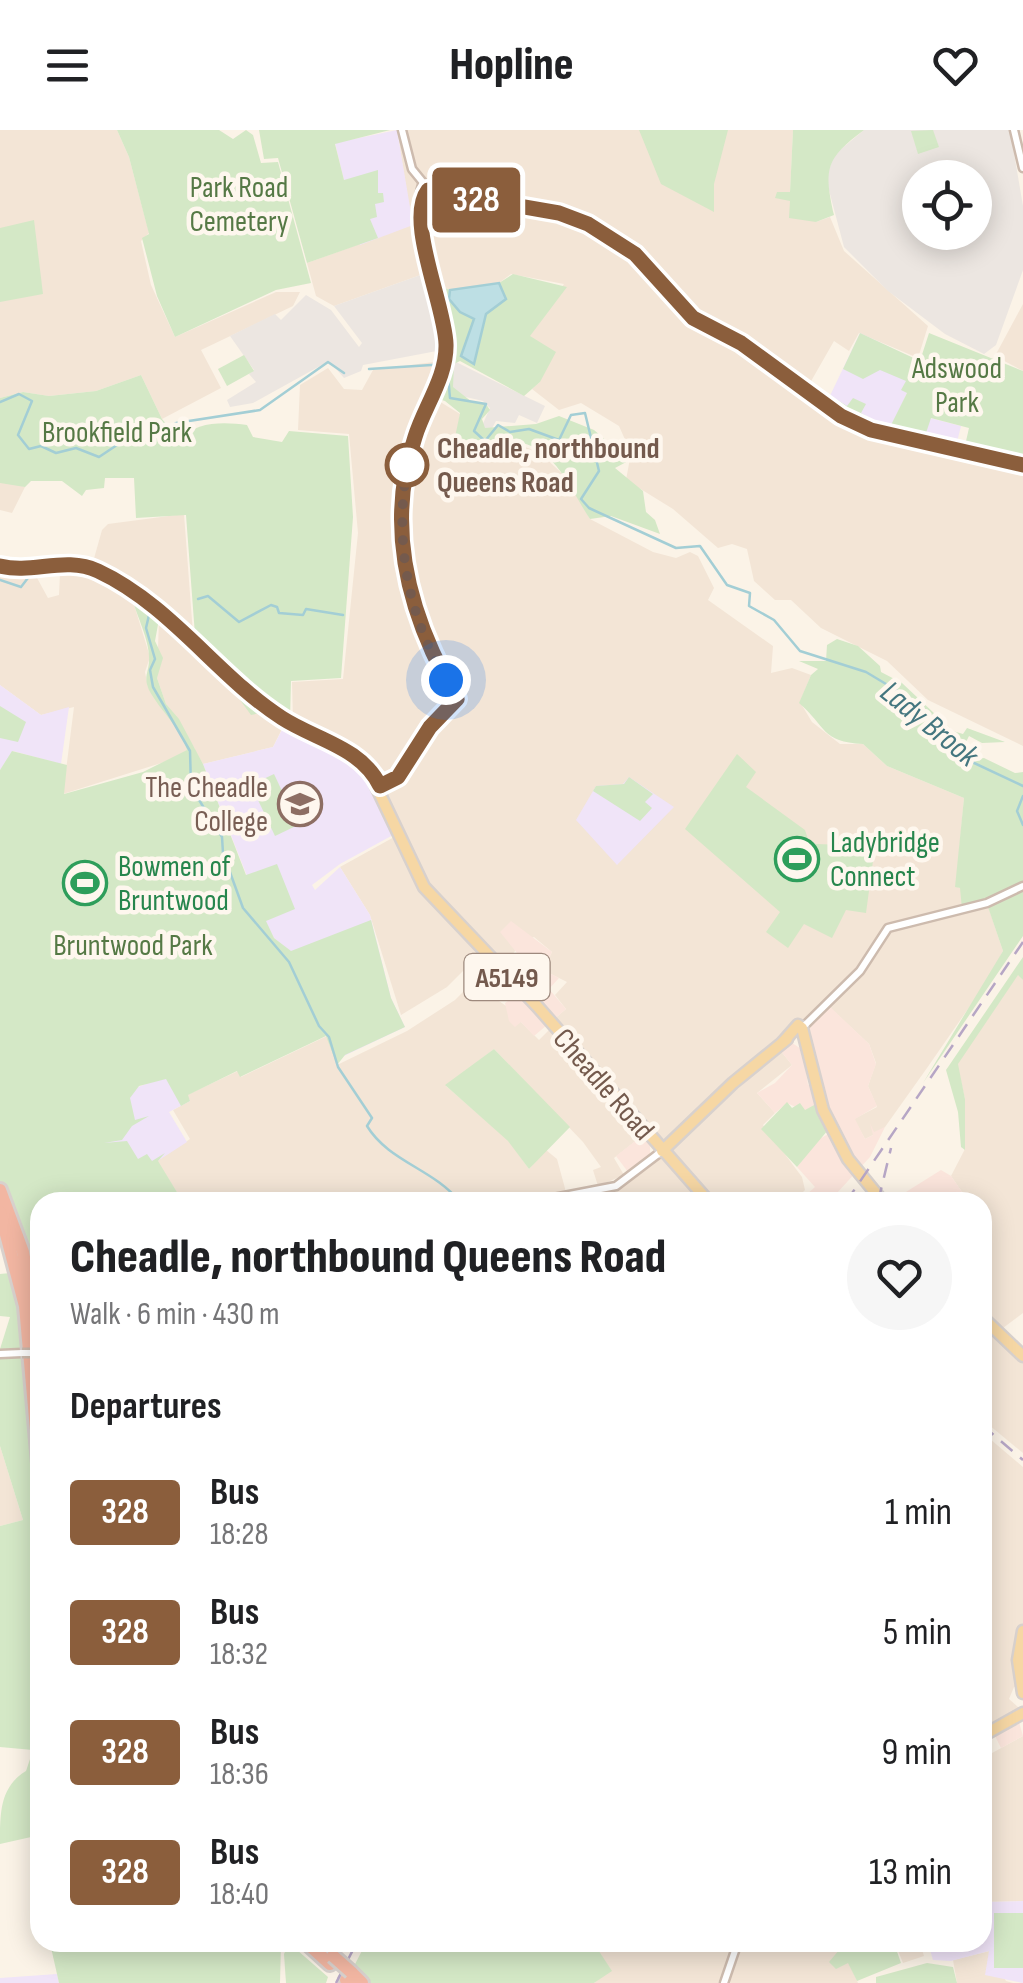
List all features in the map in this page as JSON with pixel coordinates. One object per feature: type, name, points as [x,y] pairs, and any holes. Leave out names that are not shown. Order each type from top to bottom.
[{"type":"highway","points":[[0,1190],[30,1280]]},
{"type":"highway","points":[[0,1212],[25,1306],[30,1362]]},
{"type":"highway","points":[[322,1952],[349,1978],[362,1983]]},
{"type":"main road","name":"Cheadle Road","points":[[0,566],[86,567],[178,626],[267,709],[365,763],[380,786],[424,888],[537,1006],[700,1192]]},
{"type":"main road","points":[[662,1152],[733,1082],[798,1028],[808,1048],[816,1091],[841,1147],[875,1192]]},
{"type":"main road","points":[[782,1042],[797,1040],[808,1048]]},
{"type":"main road","points":[[992,1327],[1023,1356]]},
{"type":"main road","points":[[1023,1631],[1018,1660],[1023,1693]]},
{"type":"main road","points":[[992,1730],[1023,1713]]},
{"type":"street","points":[[402,130],[412,170],[425,187],[559,213],[588,224],[635,254],[693,318],[741,343],[841,416],[871,430],[1023,465]]},
{"type":"street","points":[[1014,130],[1023,168]]},
{"type":"street","points":[[380,786],[398,777],[430,727],[457,699],[435,662],[418,616],[401,531],[409,458],[446,351],[442,306],[420,214],[425,187]]},
{"type":"street","points":[[798,1028],[860,971],[882,934],[893,926],[985,904],[1023,886]]},
{"type":"street","points":[[808,1048],[814,1014]]},
{"type":"street","points":[[585,1192],[616,1186],[662,1152]]},
{"type":"street","points":[[0,1354],[30,1353]]},
{"type":"street","points":[[724,1983],[735,1952]]},
{"type":"shaded area","points":[[0,130],[117,130],[129,157],[149,233],[141,241],[151,285],[175,337],[276,292],[300,292],[293,306],[201,350],[221,388],[162,419],[141,375],[96,391],[49,396],[23,392],[0,398]]},
{"type":"shaded area","points":[[397,130],[793,130],[790,193],[816,222],[830,217],[844,251],[928,326],[918,358],[859,333],[849,351],[834,341],[802,397],[860,428],[916,444],[1023,462],[1023,746],[928,700],[887,661],[821,628],[791,600],[775,600],[754,581],[747,549],[732,544],[718,548],[673,509],[626,480],[631,453],[619,426],[581,403],[559,410],[532,389],[540,382],[529,336],[564,284],[511,274],[499,283],[450,290],[435,284],[432,274],[426,273],[334,306],[316,296],[307,263],[412,225]]},
{"type":"shaded area","points":[[397,130],[413,225],[360,245],[335,143]]},
{"type":"shaded area","points":[[864,130],[1010,130],[1023,206],[1023,270],[996,345],[984,354],[945,334],[888,291],[844,247],[826,179],[834,155]]},
{"type":"shaded area","points":[[426,273],[430,301],[439,307],[442,350],[363,365],[361,371],[344,378],[329,361],[253,403],[230,407],[227,400],[256,382],[249,374],[254,370],[230,336],[275,314],[281,320],[306,295],[331,310],[359,347],[362,343],[334,306]]},
{"type":"shaded area","points":[[1023,304],[1023,371],[995,356]]},
{"type":"shaded area","points":[[860,333],[921,362],[890,430],[855,419],[827,402]]},
{"type":"shaded area","points":[[452,360],[545,406],[537,423],[519,415],[515,423],[496,421],[490,432],[481,428],[490,408],[483,401],[453,394]]},
{"type":"shaded area","points":[[441,361],[429,395],[460,414],[455,442],[479,451],[511,442],[539,452],[569,480],[590,519],[653,552],[676,558],[690,552],[698,556],[714,588],[708,600],[773,646],[771,673],[792,668],[811,675],[800,702],[812,722],[840,744],[863,744],[887,766],[964,798],[956,886],[987,903],[1003,951],[988,980],[927,1068],[885,1127],[873,1135],[865,1139],[854,1119],[877,1107],[868,1086],[876,1063],[869,1044],[825,1003],[662,1150],[553,1020],[566,1009],[555,995],[567,982],[543,970],[552,952],[534,937],[514,945],[515,951],[503,966],[425,885],[373,764],[293,721],[292,682],[343,679],[358,533],[349,434],[298,430],[300,385],[328,368],[344,389],[362,390],[373,370]]},
{"type":"shaded area","points":[[930,418],[961,426],[956,446],[924,439]]},
{"type":"shaded area","points":[[0,483],[25,487],[12,513],[0,510]]},
{"type":"shaded area","points":[[184,514],[193,634],[93,562],[102,530],[108,524]]},
{"type":"shaded area","points":[[79,571],[132,598],[150,657],[145,672],[148,687],[174,722],[187,749],[195,749],[166,704],[157,678],[159,619],[286,721],[273,747],[203,764],[196,752],[63,794],[74,707],[41,715],[0,685],[0,572],[36,576],[48,598],[59,595],[60,574]]},
{"type":"shaded area","points":[[0,685],[41,715],[69,707],[61,764],[13,751],[0,770]]},
{"type":"shaded area","points":[[284,726],[356,766],[378,797],[393,835],[340,864],[312,885],[315,890],[340,867],[370,915],[391,998],[405,1027],[344,1056],[290,951],[274,938],[265,921],[270,919],[252,874],[247,876],[203,764],[273,747]]},
{"type":"shaded area","points":[[629,777],[674,807],[617,865],[576,820],[596,786],[623,784]]},
{"type":"shaded area","points":[[396,836],[421,890],[480,954],[447,987],[401,1015],[370,915],[340,867]]},
{"type":"shaded area","points":[[511,921],[552,952],[543,970],[559,978],[549,989],[566,1009],[534,1036],[521,1022],[515,1027],[509,1021],[505,1003],[519,993],[505,968],[517,953],[500,932]]},
{"type":"shaded area","points":[[491,964],[511,986],[499,1001],[509,1008],[510,1021],[515,1026],[520,1021],[539,1040],[551,1028],[643,1135],[614,1158],[624,1175],[598,1186],[593,1170],[601,1167],[583,1142],[494,1049],[446,1086],[509,1141],[529,1169],[546,1150],[557,1159],[566,1192],[177,1192],[157,1161],[190,1139],[173,1110],[190,1101],[187,1095],[238,1071],[241,1077],[327,1036],[337,1065],[407,1031],[455,1000]]},
{"type":"shaded area","points":[[1018,974],[1023,980],[1023,1313],[1003,1328],[992,1318],[992,1192],[962,1192],[951,1176],[965,1149],[965,1099],[957,1064]]},
{"type":"shaded area","points":[[826,1003],[869,1044],[876,1064],[868,1086],[877,1106],[855,1119],[865,1139],[873,1135],[870,1123],[874,1132],[885,1127],[870,1157],[838,1192],[809,1192],[815,1187],[797,1167],[816,1141],[837,1129],[823,1101],[804,1111],[787,1103],[775,1113],[757,1093],[775,1083],[792,1065],[780,1050],[792,1043],[803,1050],[808,1085],[814,1082],[810,1028]]},
{"type":"shaded area","points":[[780,1050],[792,1065],[757,1093],[775,1113],[763,1125],[802,1177],[803,1192],[597,1192],[623,1186],[672,1149]]},
{"type":"shaded area","points":[[175,1073],[190,1101],[169,1112],[187,1142],[110,1192],[99,1192],[101,1101]]},
{"type":"shaded area","points":[[643,1135],[650,1144],[650,1156],[628,1172],[616,1156]]},
{"type":"shaded area","points":[[941,1170],[951,1176],[962,1192],[906,1192]]},
{"type":"shaded area","points":[[992,1332],[1023,1362],[1023,1453],[992,1427]]},
{"type":"shaded area","points":[[992,1441],[1023,1467],[1023,1625],[1015,1641],[1018,1687],[1014,1687],[1009,1699],[1019,1708],[992,1726]]},
{"type":"shaded area","points":[[0,1446],[23,1520],[0,1526]]},
{"type":"shaded area","points":[[1019,1722],[1023,1736],[1001,1748],[995,1736]]},
{"type":"shaded area","points":[[1023,1736],[1023,1901],[992,1902],[992,1753]]},
{"type":"shaded area","points":[[1023,1901],[1023,1983],[985,1975],[989,1952],[992,1952],[992,1902]]},
{"type":"shaded area","points":[[599,1952],[730,1952],[718,1983],[594,1983],[611,1970]]},
{"type":"shaded area","points":[[738,1952],[844,1952],[858,1983],[727,1983]]},
{"type":"shaded area","points":[[899,1952],[923,1952],[924,1956],[903,1963]]},
{"type":"shaded area","points":[[931,1952],[985,1952],[951,1961],[933,1960]]},
{"type":"shaded area","points":[[991,1952],[1006,1981],[1013,1983],[957,1983],[953,1960]]},
{"type":"shaded area","points":[[57,1974],[59,1983],[0,1983],[0,1978]]},
{"type":"green space","name":"Park Road Cemetery","points":[[117,130],[219,130],[233,139],[246,130],[253,135],[261,163],[278,162],[311,283],[276,290],[175,337],[157,296],[142,238],[149,234],[129,157]]},
{"type":"green space","points":[[259,130],[390,130],[335,144],[344,180],[378,170],[378,193],[383,193],[384,202],[375,204],[377,217],[370,219],[378,238],[307,263],[278,158],[264,159]]},
{"type":"green space","points":[[639,130],[728,130],[714,184],[714,212],[661,184]]},
{"type":"green space","points":[[793,130],[864,130],[835,158],[829,176],[834,215],[816,222],[789,218],[790,201],[775,198],[777,192],[790,192]]},
{"type":"green space","points":[[933,130],[939,147],[918,154],[911,131]]},
{"type":"green space","points":[[34,220],[43,294],[0,302],[0,228]]},
{"type":"green space","points":[[513,274],[567,287],[530,336],[556,352],[540,382],[524,396],[460,361],[454,364],[453,387],[472,402],[486,404],[490,410],[482,419],[485,428],[536,424],[559,416],[594,430],[609,443],[624,443],[630,448],[630,460],[615,468],[643,491],[646,512],[655,520],[660,534],[611,516],[590,519],[558,468],[536,448],[522,443],[475,447],[454,442],[460,413],[432,397],[446,348],[435,284],[450,290],[449,299],[460,312],[474,318],[469,340],[478,351],[486,314],[506,299],[499,283]]},
{"type":"green space","name":"Adswood Park","points":[[860,333],[920,361],[929,333],[1023,371],[1023,461],[964,450],[969,428],[931,418],[924,439],[875,426],[877,421],[891,425],[907,393],[901,390],[906,381],[880,370],[863,379],[843,369]]},
{"type":"green space","points":[[244,355],[254,371],[227,386],[218,369]]},
{"type":"green space","name":"Brookfield Park","points":[[141,375],[162,419],[180,440],[194,429],[220,423],[247,425],[253,437],[282,442],[289,431],[348,436],[353,517],[341,678],[291,681],[290,720],[195,635],[186,515],[136,518],[134,478],[105,478],[104,488],[86,490],[82,496],[62,481],[31,481],[25,487],[0,483],[0,398],[23,392],[49,396],[96,391]]},
{"type":"green space","points":[[831,396],[847,406],[853,398],[866,404],[861,413],[873,420],[872,424],[827,402]]},
{"type":"green space","name":"Bruntwood Park","points":[[132,598],[159,619],[155,641],[163,658],[157,678],[166,704],[179,719],[203,764],[246,875],[277,864],[295,909],[266,921],[274,938],[291,951],[371,920],[391,998],[405,1027],[345,1055],[337,1065],[326,1036],[240,1077],[237,1071],[188,1095],[190,1101],[181,1106],[166,1079],[139,1086],[130,1098],[135,1120],[149,1116],[132,1126],[122,1140],[104,1143],[127,1141],[138,1159],[147,1154],[152,1161],[165,1153],[158,1161],[177,1192],[30,1192],[30,1277],[12,1206],[0,1181],[0,770],[12,751],[67,765],[64,794],[143,772],[187,750],[147,685],[147,645]]},
{"type":"green space","points":[[179,631],[261,708],[260,713],[251,715],[224,678],[180,641]]},
{"type":"green space","points":[[837,639],[858,646],[880,666],[881,672],[902,683],[953,731],[963,734],[967,728],[1005,742],[982,743],[969,736],[963,748],[973,760],[984,758],[1015,773],[1023,772],[1023,886],[962,909],[960,888],[955,887],[964,798],[887,766],[863,744],[831,736],[799,703],[811,675],[818,669],[799,661],[826,661],[827,645]]},
{"type":"green space","points":[[0,706],[26,722],[18,742],[0,738]]},
{"type":"green space","name":"Ladybridge Connect","points":[[737,754],[756,772],[746,787],[805,830],[808,839],[816,844],[875,846],[866,913],[846,910],[832,938],[804,924],[788,948],[766,932],[780,912],[685,829]]},
{"type":"green space","points":[[274,774],[298,825],[275,836],[251,785]]},
{"type":"green space","points":[[629,777],[653,794],[645,802],[652,808],[640,821],[593,791],[596,786],[624,784]]},
{"type":"green space","points":[[1023,888],[1023,936],[923,1083],[1003,951],[988,907]]},
{"type":"green space","points":[[1023,957],[1023,980],[1018,975],[958,1064],[965,1099],[965,1150],[961,1147],[958,1112],[946,1070]]},
{"type":"green space","points":[[494,1049],[570,1127],[529,1169],[508,1141],[445,1085]]},
{"type":"green space","points":[[787,1102],[792,1108],[800,1103],[805,1110],[816,1104],[828,1130],[797,1167],[761,1129]]},
{"type":"green space","points":[[0,1226],[15,1274],[25,1349],[0,1349],[10,1317],[0,1316],[0,1274],[10,1273]]},
{"type":"green space","points":[[0,1358],[28,1358],[30,1750],[0,1747],[0,1526],[23,1520],[0,1446]]},
{"type":"green space","points":[[30,1759],[30,1837],[0,1844],[3,1801],[17,1777],[26,1771]]},
{"type":"green space","points":[[994,1913],[1023,1913],[1023,1968],[994,1968]]},
{"type":"green space","points":[[52,1952],[281,1952],[280,1983],[59,1983]]},
{"type":"green space","points":[[299,1952],[328,1977],[326,1983],[286,1983],[284,1954]]},
{"type":"green space","points":[[361,1952],[600,1952],[612,1971],[594,1983],[366,1983],[353,1968]]},
{"type":"green space","points":[[837,1952],[897,1952],[901,1963],[857,1981],[848,1963],[836,1969],[829,1962]]},
{"type":"green space","points":[[927,1963],[953,1967],[957,1983],[876,1983],[876,1977]]},
{"type":"water","points":[[499,283],[506,299],[486,314],[474,364],[461,356],[474,319],[460,312],[449,299],[450,290]]},
{"type":"waterway","points":[[0,402],[19,394],[32,401],[18,435],[29,449],[41,446],[56,453],[76,448],[99,457],[120,443],[151,437],[176,423],[260,410],[328,362],[344,373]]},
{"type":"waterway","points":[[369,369],[447,364],[450,398],[486,404],[474,431],[485,441],[498,425],[510,432],[529,429],[559,440],[571,415],[585,413],[599,471],[581,499],[589,508],[676,548],[700,546],[727,585],[750,593],[749,606],[774,620],[800,651],[866,672],[896,690],[970,761],[1023,786]]},
{"type":"waterway","points":[[58,571],[71,569]]},
{"type":"waterway","points":[[0,580],[21,587],[31,574],[46,573]]},
{"type":"waterway","points":[[198,599],[208,596],[239,622],[271,605],[279,613],[303,615],[306,609],[343,615]]},
{"type":"waterway","points":[[141,607],[149,615],[146,628],[155,659],[150,670],[153,687],[190,751],[191,787],[222,837],[223,853],[243,908],[289,962],[319,1026],[329,1037],[338,1067],[372,1118],[367,1126],[387,1148],[450,1192]]},
{"type":"waterway","name":"Lady Brook","points":[[1023,796],[1017,811],[1023,825]]},
{"type":"railway","points":[[853,1192],[1023,942]]},
{"type":"railway","points":[[880,1192],[891,1148]]},
{"type":"railway","points":[[992,1434],[1023,1460]]},
{"type":"railway","points":[[336,1983],[352,1952]]},
{"type":"bus line","name":"328","points":[[0,566],[76,564],[106,575],[203,646],[267,709],[358,758],[372,770],[380,786],[398,777],[430,727],[457,699],[435,662],[418,616],[407,577],[401,531],[409,458],[438,384],[446,348],[442,306],[420,216],[422,197],[428,190],[559,213],[588,224],[635,254],[693,318],[741,343],[841,416],[871,430],[974,457],[1023,465]]},
{"type":"place","name":"Cheadle, northbound Queens Road","points":[[407,465]]},
{"type":"place","name":"The Cheadle College","points":[[300,804]]},
{"type":"place","name":"Ladybridge Connect","points":[[797,859]]},
{"type":"place","name":"Bowmen of Bruntwood","points":[[85,883]]},
{"type":"route","points":[[407,465],[409,458],[402,514],[407,577],[424,636],[446,680]]}]
